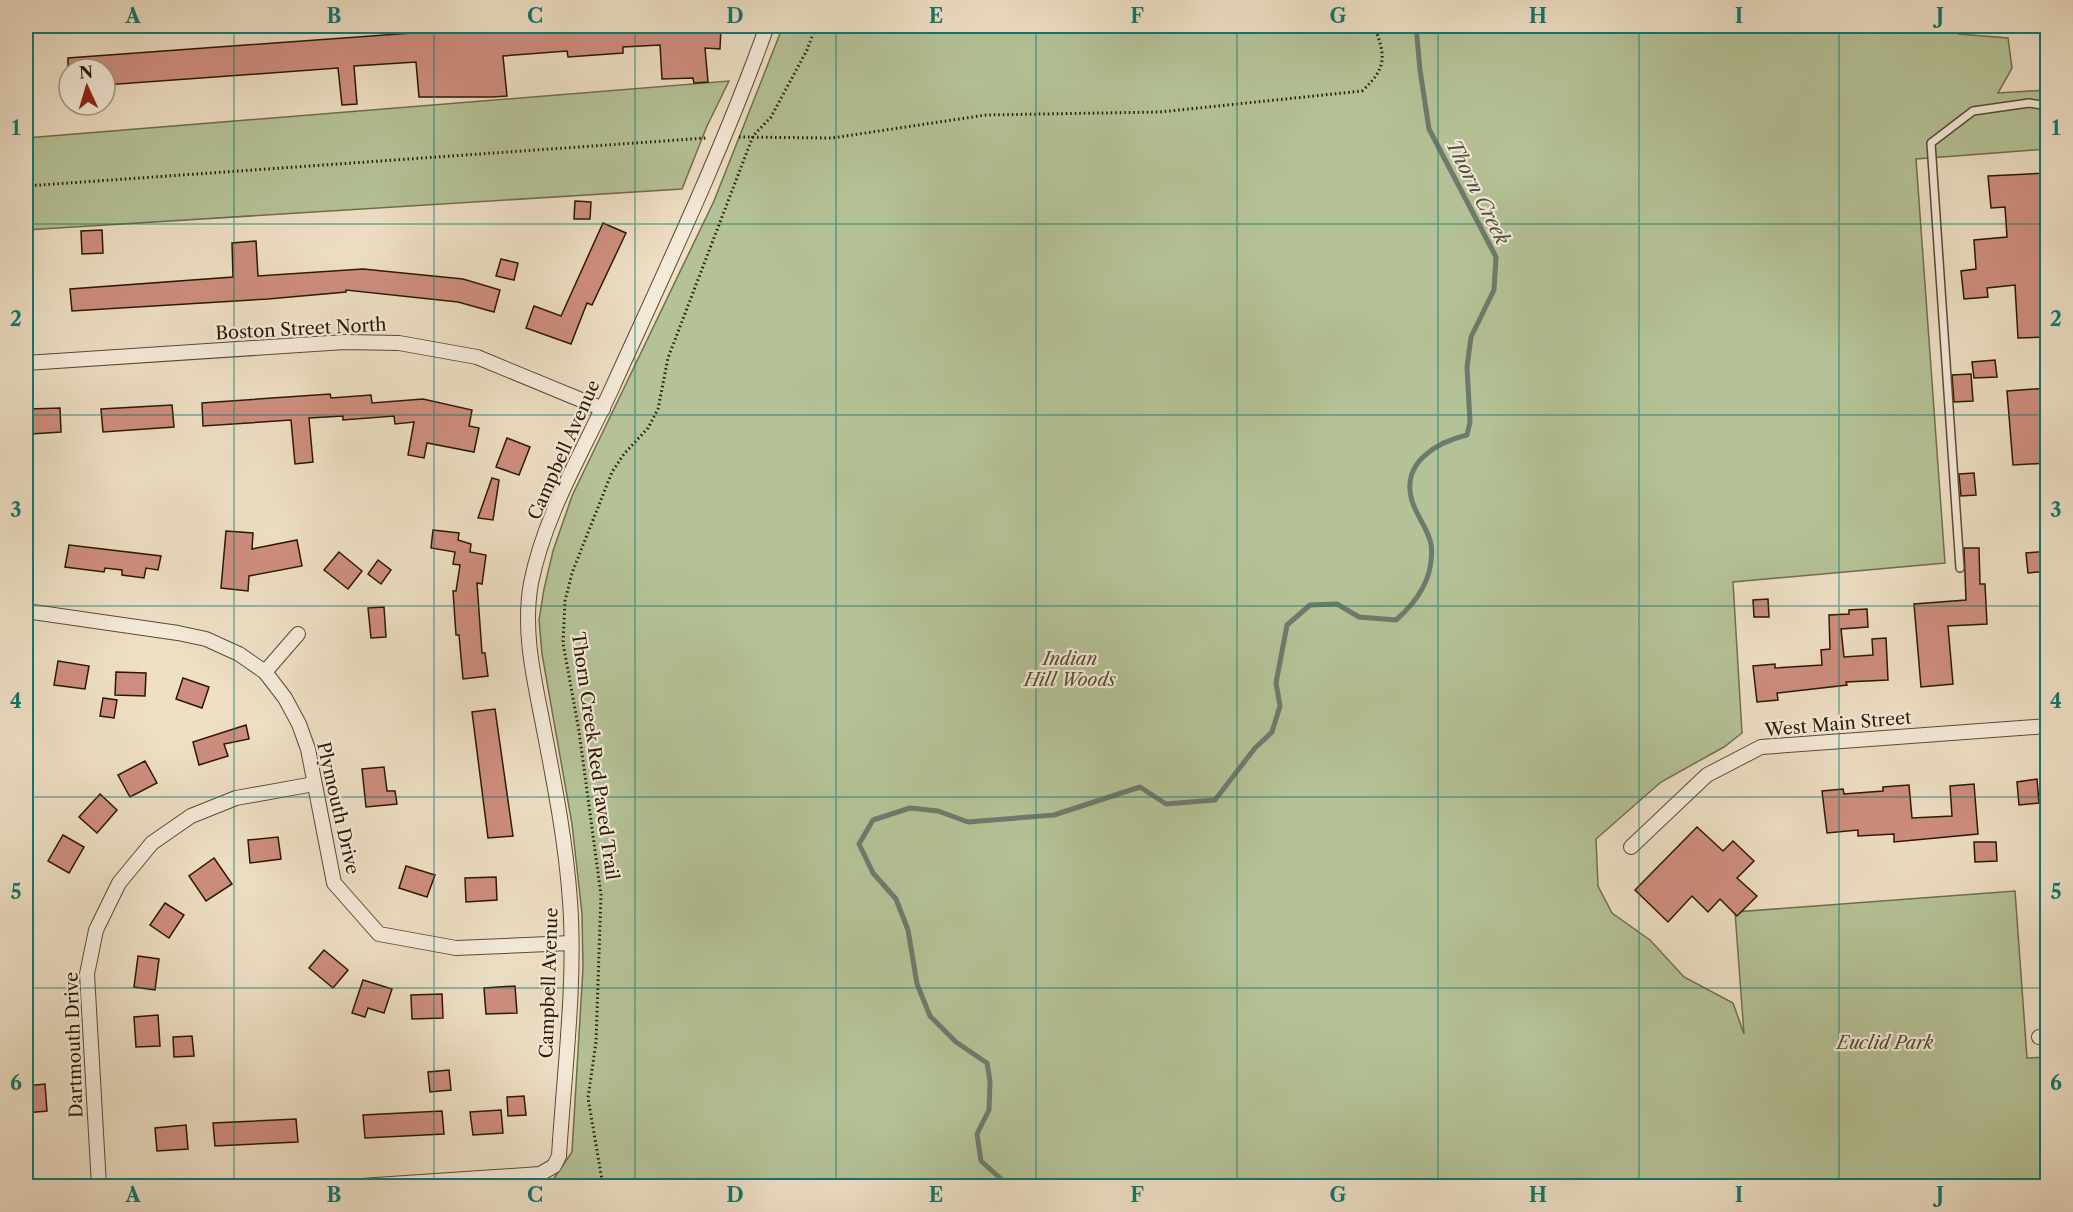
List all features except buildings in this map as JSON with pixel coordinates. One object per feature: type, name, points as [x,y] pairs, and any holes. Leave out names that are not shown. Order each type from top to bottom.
[{"type":"street","name":"Campbell Avenue","points":[[361,1186],[540,1174],[554,1166],[559,1156],[571,943],[570,900],[561,818],[530,655],[527,621],[531,583],[557,502],[603,409],[698,201],[744,91],[767,26]]},
{"type":"street","name":"Boston Street North","points":[[26,363],[345,342],[399,343],[477,357],[603,409]]},
{"type":"street","name":"Plymouth Drive","points":[[26,611],[206,639],[239,654],[265,672],[285,698],[299,724],[308,749],[334,883],[379,934],[456,948],[571,943]]},
{"type":"street","points":[[265,672],[298,634]]},
{"type":"street","name":"West Main Street","points":[[1631,848],[1707,775],[1761,747],[2048,726]]},
{"type":"street","name":"Dartmouth Drive","points":[[99,1186],[87,974],[96,930],[119,883],[152,843],[191,816],[236,798],[314,784]]},
{"type":"lane","points":[[1574,26],[1583,26]]},
{"type":"lane","points":[[1960,568],[1931,143],[1973,111],[2029,103],[2048,106]]},
{"type":"path","name":"Thorn Creek Red Paved Trail","points":[[603,1186],[588,1098],[596,1042],[601,895],[564,643],[565,601],[572,573],[612,472],[624,454],[648,428],[658,409],[668,358],[750,136],[771,117],[807,50],[816,26]]},
{"type":"path","points":[[750,136],[832,138],[986,115],[1160,112],[1362,91],[1379,75],[1384,50],[1374,26]]},
{"type":"path","points":[[26,186],[694,138]]},
{"type":"green space","name":"Indian Hill Woods","points":[[783,26],[1948,26],[1959,34],[2008,38],[2012,68],[1998,93],[2047,90],[2047,149],[1916,159],[1945,563],[1733,582],[1742,733],[1724,747],[1661,782],[1596,839],[1598,886],[1612,913],[1650,940],[1684,977],[1733,1003],[1744,1034],[1735,912],[2015,891],[2027,1058],[2047,1057],[2047,1186],[539,1186],[550,1184],[572,1152],[583,968],[582,914],[572,824],[542,654],[539,620],[544,589],[553,551],[572,496],[714,201]]},
{"type":"green space","points":[[729,81],[707,126],[682,189],[26,230],[26,138]]},
{"type":"waterway","name":"Thorn Creek","points":[[1009,1186],[981,1161],[977,1134],[989,1110],[990,1081],[987,1063],[956,1042],[930,1016],[917,984],[908,930],[896,899],[873,873],[859,844],[873,820],[910,808],[938,811],[968,822],[1054,815],[1140,787],[1166,804],[1215,800],[1255,748],[1272,732],[1280,706],[1276,683],[1287,625],[1310,605],[1337,604],[1359,617],[1396,620],[1418,596],[1428,577],[1432,556],[1429,538],[1411,497],[1412,473],[1425,455],[1434,448],[1467,435],[1470,422],[1467,367],[1471,337],[1494,290],[1496,257],[1429,129],[1416,26]]},
{"type":"park label","name":"Euclid Park","points":[[1885,1043]]}]
